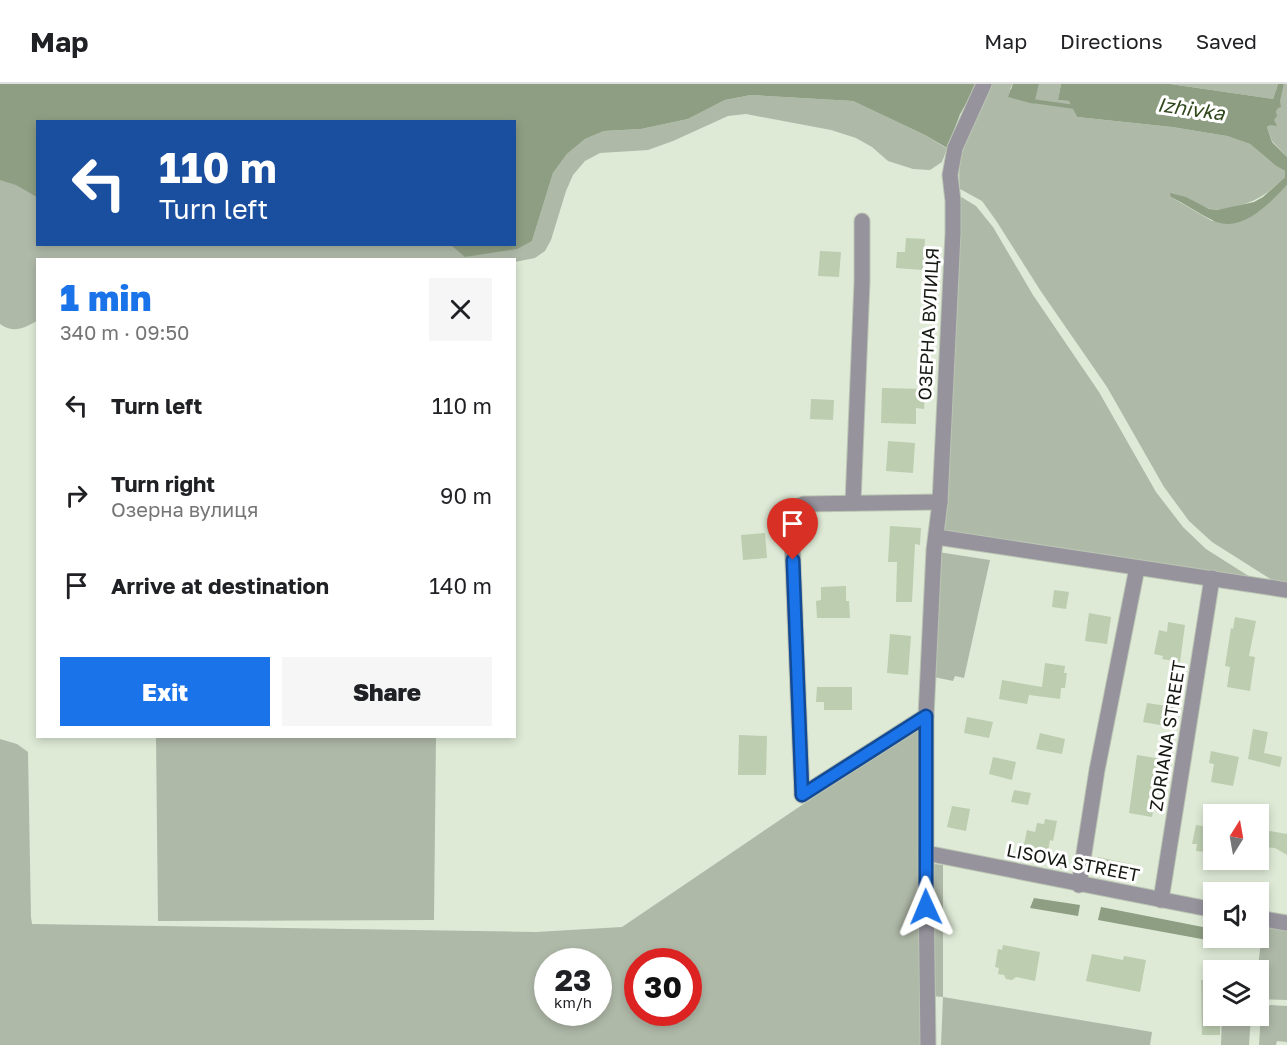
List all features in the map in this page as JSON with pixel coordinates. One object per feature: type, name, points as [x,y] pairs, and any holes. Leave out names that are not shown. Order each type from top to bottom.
[{"type":"street","name":"ОЗЕРНА ВУЛИЦЯ","points":[[928,1045],[926,716],[934,550],[940,502],[953,233],[950,175],[955,148],[984,84]]},
{"type":"street","points":[[854,503],[862,221]]},
{"type":"street","points":[[926,716],[802,795],[792,512],[796,507],[804,504],[940,502]]},
{"type":"street","points":[[937,537],[1287,590]]},
{"type":"street","points":[[1078,885],[1099,759],[1137,568]]},
{"type":"street","name":"ZORIANA STREET","points":[[1161,900],[1212,578]]},
{"type":"street","name":"LISOVA STREET","points":[[926,853],[1078,885],[1203,908]]},
{"type":"street","points":[[1269,920],[1287,923]]},
{"type":"shaded area","points":[[977,84],[960,114],[942,162],[930,170],[913,169],[888,161],[872,147],[856,138],[831,130],[746,114],[728,116],[648,150],[600,153],[585,161],[573,175],[551,240],[545,251],[535,258],[516,262],[516,258],[36,258],[36,322],[23,328],[14,329],[0,324],[0,147],[36,154],[36,246],[461,246],[465,257],[532,241],[553,173],[567,154],[585,139],[604,131],[641,129],[688,119],[725,100],[751,95],[853,101],[925,135],[946,148],[944,129]]},
{"type":"shaded area","points":[[989,84],[1013,84],[1010,89],[1033,104],[1039,84],[1061,84],[1058,100],[1070,101],[1077,117],[1172,127],[1227,136],[1250,144],[1285,171],[1285,177],[1265,194],[1247,203],[1229,208],[1212,210],[1189,199],[1171,197],[1212,221],[1259,211],[1287,185],[1287,586],[1280,585],[1212,542],[1189,521],[1164,487],[1107,387],[1040,290],[997,222],[982,201],[960,189],[959,175],[963,148]]},
{"type":"shaded area","points":[[1170,84],[1278,84],[1273,99]]},
{"type":"shaded area","points":[[1284,84],[1287,84],[1287,157],[1272,141],[1267,127],[1274,120]]},
{"type":"shaded area","points":[[958,195],[976,206],[993,227],[1033,295],[1099,392],[1156,492],[1183,527],[1206,549],[1258,582],[941,533],[954,364]]},
{"type":"shaded area","points":[[938,552],[990,560],[964,678],[955,676],[953,681],[934,677]]},
{"type":"shaded area","points":[[923,723],[922,1045],[0,1045],[0,739],[17,744],[28,752],[32,924],[536,932],[622,927]]},
{"type":"shaded area","points":[[156,738],[436,738],[434,920],[158,921]]},
{"type":"shaded area","points":[[935,864],[943,865],[943,997],[932,996],[931,867]]},
{"type":"shaded area","points":[[1269,927],[1287,931],[1287,1000],[1269,999],[1269,960],[1259,960],[1260,948],[1269,948]]},
{"type":"shaded area","points":[[943,997],[1152,1032],[1150,1045],[941,1045]]},
{"type":"shaded area","points":[[1269,1006],[1287,1006],[1287,1042],[1277,1041],[1276,1045],[1259,1045],[1260,1026],[1269,1026]]},
{"type":"shaded area","points":[[1222,1026],[1250,1026],[1249,1045],[1221,1045]]},
{"type":"water","points":[[0,84],[977,84],[960,114],[947,148],[853,101],[751,95],[725,100],[688,119],[641,129],[604,131],[585,139],[567,154],[553,173],[532,241],[517,249],[465,257],[452,246],[516,246],[516,120],[36,120],[36,196],[16,185],[0,180]]},
{"type":"water","points":[[1013,84],[1039,84],[1034,104],[1008,97]]},
{"type":"water","points":[[1061,84],[1170,84],[1273,99],[1278,84],[1284,84],[1281,107],[1278,108],[1274,120],[1277,126],[1267,127],[1272,142],[1287,157],[1287,185],[1272,201],[1243,221],[1223,224],[1212,220],[1171,197],[1170,193],[1217,210],[1254,202],[1263,197],[1285,177],[1285,171],[1250,144],[1227,136],[1172,127],[1077,117],[1069,101],[1058,100]]},
{"type":"water","points":[[1034,898],[1080,905],[1078,916],[1030,908]]},
{"type":"water","points":[[1101,907],[1203,927],[1203,939],[1098,920]]},
{"type":"building","points":[[906,238],[925,239],[923,270],[896,268],[897,252],[905,252]]},
{"type":"building","points":[[820,251],[841,252],[839,277],[818,276]]},
{"type":"building","points":[[882,388],[925,389],[924,409],[916,408],[916,424],[881,423]]},
{"type":"building","points":[[811,399],[834,400],[833,420],[810,419]]},
{"type":"building","points":[[888,441],[915,443],[913,473],[886,471]]},
{"type":"building","points":[[890,526],[921,528],[920,545],[915,544],[912,602],[896,602],[897,562],[888,562]]},
{"type":"building","points":[[765,533],[767,558],[743,560],[741,535]]},
{"type":"building","points":[[846,586],[846,601],[849,601],[850,618],[817,618],[816,601],[821,600],[821,587]]},
{"type":"building","points":[[1054,590],[1069,592],[1066,609],[1052,607]]},
{"type":"building","points":[[1089,613],[1111,617],[1107,644],[1085,641]]},
{"type":"building","points":[[1235,617],[1256,621],[1249,656],[1255,657],[1250,691],[1227,687],[1230,667],[1225,666]]},
{"type":"building","points":[[1168,622],[1185,625],[1180,662],[1162,659],[1163,656],[1154,654],[1159,630],[1167,632]]},
{"type":"building","points":[[890,634],[911,636],[908,675],[887,673]]},
{"type":"building","points":[[1045,663],[1065,666],[1064,673],[1067,673],[1065,688],[1061,688],[1060,699],[1029,695],[1027,704],[999,699],[1002,680],[1042,687]]},
{"type":"building","points":[[817,687],[852,687],[852,710],[824,710],[824,702],[816,702]]},
{"type":"building","points":[[1147,703],[1174,707],[1171,727],[1143,722]]},
{"type":"building","points":[[967,717],[993,722],[989,738],[964,733]]},
{"type":"building","points":[[1253,729],[1268,732],[1264,753],[1282,757],[1280,767],[1248,759]]},
{"type":"building","points":[[1040,733],[1065,739],[1062,754],[1036,749]]},
{"type":"building","points":[[739,735],[767,736],[766,775],[738,775]]},
{"type":"building","points":[[1211,751],[1239,757],[1233,786],[1211,782],[1214,764],[1209,763]]},
{"type":"building","points":[[1137,755],[1162,759],[1152,817],[1129,813]]},
{"type":"building","points":[[993,757],[1016,762],[1012,780],[989,774]]},
{"type":"building","points":[[1014,790],[1031,793],[1028,805],[1011,802]]},
{"type":"building","points":[[952,806],[970,809],[966,831],[947,827]]},
{"type":"building","points":[[1045,819],[1057,821],[1053,841],[1050,840],[1048,851],[1023,850],[1027,830],[1035,832],[1037,823],[1044,824]]},
{"type":"building","points":[[1196,825],[1203,826],[1203,852],[1196,851],[1197,844],[1192,844]]},
{"type":"building","points":[[1269,831],[1287,834],[1287,855],[1269,847]]},
{"type":"building","points":[[1098,857],[1131,864],[1128,879],[1095,873]]},
{"type":"building","points":[[1003,945],[1040,952],[1035,981],[1016,977],[1012,980],[1006,979],[1004,975],[998,974],[999,968],[995,967],[998,949],[1002,950]]},
{"type":"building","points":[[1092,954],[1123,960],[1124,956],[1146,960],[1140,992],[1086,981]]},
{"type":"building","points":[[1201,980],[1203,980],[1203,1026],[1220,1026],[1220,1035],[1202,1035]]},
{"type":"waterway","name":"Izhivka","points":[[1032,101],[1075,107]]},
{"type":"route","points":[[793,560],[802,795],[926,716],[926,907]]}]
